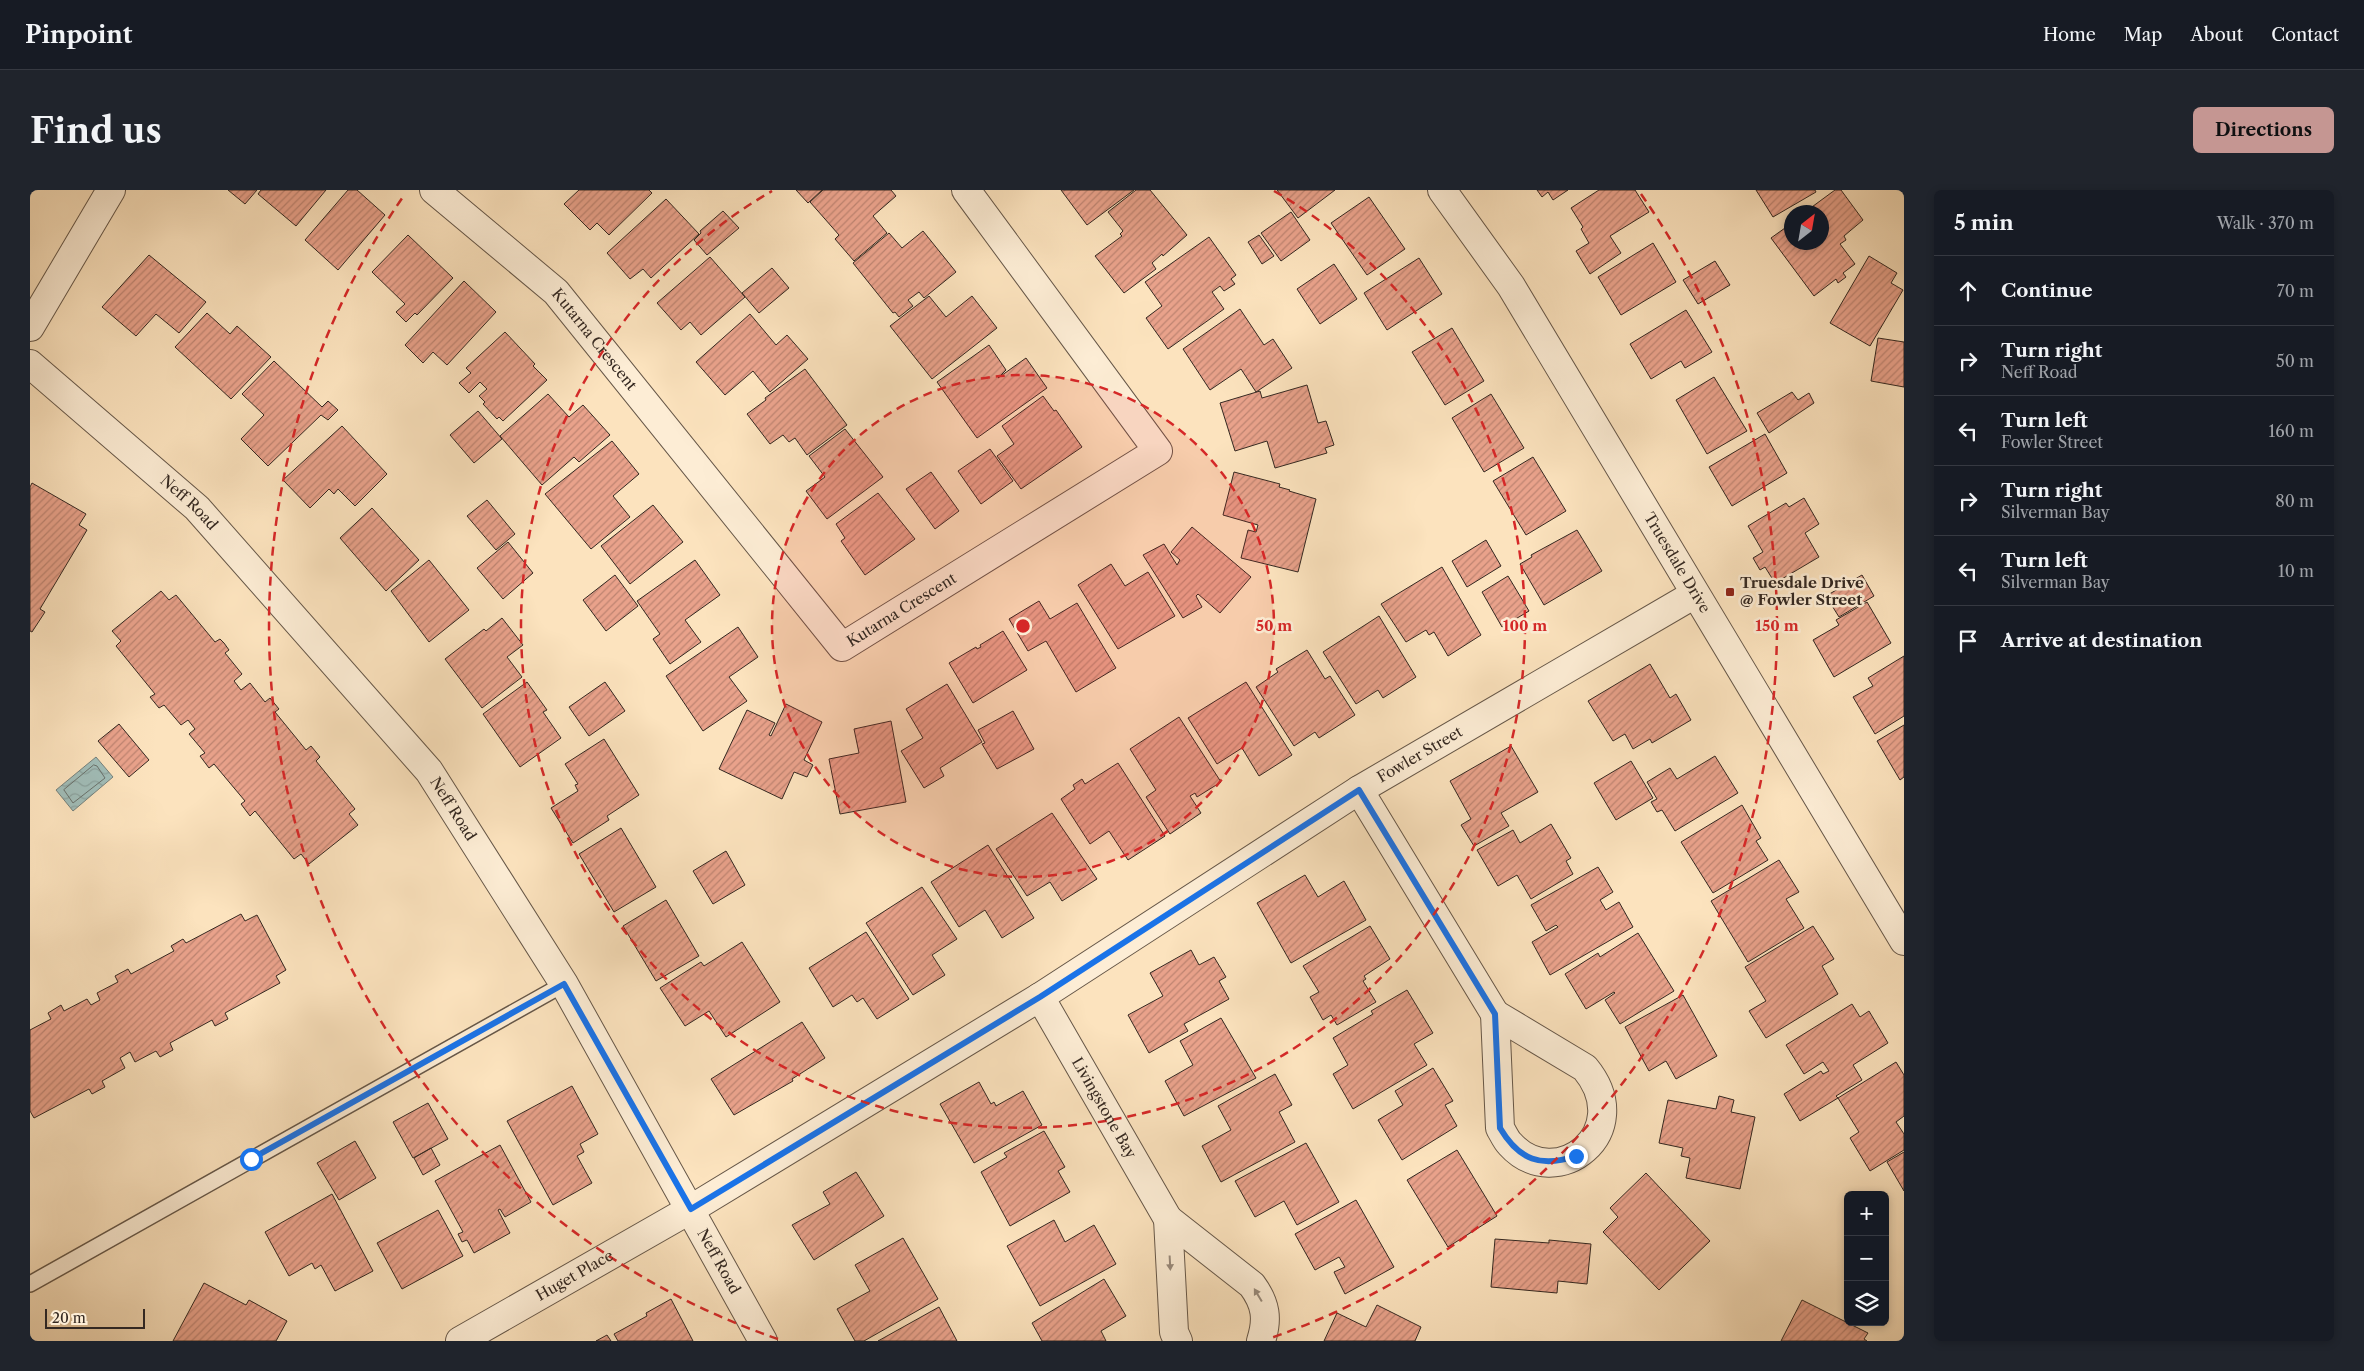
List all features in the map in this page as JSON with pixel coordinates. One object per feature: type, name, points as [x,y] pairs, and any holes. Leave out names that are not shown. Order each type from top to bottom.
[{"type":"street","points":[[30,327],[111,190]]},
{"type":"street","name":"Kutarna Crescent","points":[[434,190],[556,292],[842,647],[1158,451],[966,190]]},
{"type":"street","name":"Truesdale Drive","points":[[1442,190],[1511,286],[1904,941]]},
{"type":"street","name":"Neff Road","points":[[30,364],[197,508],[429,772],[564,984],[763,1341]]},
{"type":"street","name":"Fowler Street","points":[[691,1209],[1040,997],[1359,790],[1695,594]]},
{"type":"street","points":[[1359,790],[1495,1014],[1585,1068],[1596,1081],[1602,1097],[1603,1114],[1599,1131],[1590,1145],[1576,1156],[1559,1162],[1541,1162],[1523,1156],[1509,1144],[1500,1128],[1495,1014]]},
{"type":"street","name":"Livingstone Bay","points":[[1040,997],[1168,1219],[1252,1285],[1261,1297],[1266,1312],[1266,1326],[1261,1341]]},
{"type":"street","name":"Huget Place","points":[[460,1341],[691,1209]]},
{"type":"street","name":"Livingstone Bay","points":[[1168,1219],[1174,1332],[1178,1341]]},
{"type":"lane","points":[[30,1284],[564,984]]},
{"type":"water","points":[[96,757],[113,777],[73,811],[56,790]]},
{"type":"building","points":[[228,190],[257,190],[245,204]]},
{"type":"building","points":[[261,190],[326,190],[296,226],[258,194]]},
{"type":"building","points":[[348,190],[357,190],[385,215],[338,270],[305,240]]},
{"type":"building","points":[[579,190],[649,190],[652,193],[609,235],[597,223],[590,230],[564,204]]},
{"type":"building","points":[[796,190],[822,190],[808,203]]},
{"type":"building","points":[[823,190],[891,190],[896,196],[873,216],[887,233],[854,261],[835,239],[839,235],[810,202]]},
{"type":"building","points":[[1061,190],[1134,190],[1087,225]]},
{"type":"building","points":[[1136,190],[1150,190],[1187,235],[1152,263],[1156,269],[1124,293],[1095,256],[1122,236],[1120,234],[1123,231],[1108,212]]},
{"type":"building","points":[[1277,190],[1335,190],[1298,218]]},
{"type":"building","points":[[1537,190],[1568,190],[1553,200],[1548,192],[1542,197]]},
{"type":"building","points":[[1599,190],[1635,190],[1649,212],[1610,236],[1621,253],[1590,274],[1576,251],[1589,243],[1581,229],[1583,227],[1571,208]]},
{"type":"building","points":[[1756,190],[1815,190],[1816,192],[1794,205],[1784,205],[1784,211],[1773,217]]},
{"type":"building","points":[[1835,190],[1841,190],[1863,220],[1844,236],[1846,240],[1840,244],[1855,264],[1843,273],[1846,277],[1838,283],[1836,279],[1814,296],[1771,238],[1784,229],[1784,250],[1829,250],[1829,205],[1815,205]]},
{"type":"building","points":[[1369,197],[1405,249],[1367,275],[1331,223]]},
{"type":"building","points":[[666,199],[699,234],[651,278],[643,269],[630,279],[607,253]]},
{"type":"building","points":[[723,211],[739,228],[707,255],[694,240],[701,233],[700,231]]},
{"type":"building","points":[[1291,212],[1310,240],[1281,261],[1261,233]]},
{"type":"building","points":[[923,231],[956,272],[924,298],[919,292],[908,300],[913,306],[899,317],[895,312],[893,313],[853,263],[889,233],[902,248]]},
{"type":"building","points":[[408,235],[453,278],[417,315],[415,313],[406,322],[396,312],[405,304],[372,272]]},
{"type":"building","points":[[1259,235],[1274,256],[1262,264],[1248,242]]},
{"type":"building","points":[[1209,237],[1236,275],[1231,279],[1235,284],[1224,291],[1220,286],[1212,292],[1224,309],[1168,349],[1146,318],[1162,306],[1145,282]]},
{"type":"building","points":[[1653,243],[1676,282],[1621,315],[1598,277]]},
{"type":"building","points":[[149,255],[206,302],[179,333],[156,314],[136,336],[102,307]]},
{"type":"building","points":[[1869,256],[1897,273],[1891,283],[1903,290],[1870,346],[1830,323]]},
{"type":"building","points":[[710,257],[745,297],[701,335],[690,322],[681,330],[657,303]]},
{"type":"building","points":[[1419,258],[1442,294],[1387,330],[1364,293]]},
{"type":"building","points":[[1715,261],[1730,285],[1698,304],[1683,280]]},
{"type":"building","points":[[1334,264],[1357,299],[1320,324],[1297,289]]},
{"type":"building","points":[[772,268],[789,288],[759,313],[742,293]]},
{"type":"building","points":[[464,281],[496,312],[447,365],[433,352],[423,363],[405,345]]},
{"type":"building","points":[[929,296],[946,317],[972,296],[997,328],[932,379],[890,326]]},
{"type":"building","points":[[1240,309],[1264,345],[1273,339],[1292,368],[1256,392],[1241,369],[1210,390],[1183,349]]},
{"type":"building","points":[[1686,310],[1712,352],[1685,368],[1681,361],[1651,379],[1630,344]]},
{"type":"building","points":[[207,313],[230,334],[237,326],[271,357],[231,399],[175,347]]},
{"type":"building","points":[[750,314],[776,345],[787,335],[808,359],[770,392],[753,371],[725,395],[696,362]]},
{"type":"building","points":[[1452,328],[1484,381],[1445,405],[1412,352]]},
{"type":"building","points":[[505,332],[535,364],[533,366],[547,380],[503,421],[499,417],[497,419],[483,404],[485,402],[479,396],[487,389],[480,382],[469,393],[459,383],[471,373],[466,368]]},
{"type":"building","points":[[1878,338],[1904,342],[1904,387],[1871,381]]},
{"type":"building","points":[[989,345],[1006,370],[998,378],[1026,358],[1047,388],[977,438],[937,382]]},
{"type":"building","points":[[274,361],[322,407],[328,401],[338,410],[328,420],[321,415],[268,466],[241,439],[264,415],[242,394]]},
{"type":"building","points":[[805,369],[847,425],[807,455],[795,438],[789,442],[783,435],[770,444],[747,414],[766,400],[765,398]]},
{"type":"building","points":[[1714,377],[1747,431],[1707,454],[1676,400]]},
{"type":"building","points":[[1307,385],[1318,423],[1326,421],[1334,445],[1325,448],[1327,453],[1275,468],[1267,441],[1235,451],[1220,403],[1260,391],[1262,398]]},
{"type":"building","points":[[1792,392],[1798,400],[1809,393],[1814,403],[1769,433],[1757,413]]},
{"type":"building","points":[[548,394],[569,417],[583,405],[610,435],[579,462],[574,457],[542,485],[500,436]]},
{"type":"building","points":[[1491,394],[1524,448],[1484,472],[1452,418]]},
{"type":"building","points":[[1043,396],[1054,411],[1056,410],[1082,447],[1021,489],[997,456],[1014,444],[1002,426]]},
{"type":"building","points":[[478,411],[502,439],[474,463],[450,435]]},
{"type":"building","points":[[342,426],[387,474],[355,506],[338,489],[334,494],[329,489],[310,508],[283,480]]},
{"type":"building","points":[[845,429],[883,477],[827,519],[806,491],[825,477],[809,456]]},
{"type":"building","points":[[1765,434],[1787,473],[1732,506],[1709,467]]},
{"type":"building","points":[[612,441],[639,474],[613,496],[630,517],[591,549],[545,494]]},
{"type":"building","points":[[990,449],[1013,481],[981,504],[958,471]]},
{"type":"building","points":[[1533,457],[1566,511],[1526,535],[1493,481]]},
{"type":"building","points":[[931,472],[959,511],[935,529],[906,489]]},
{"type":"building","points":[[1234,472],[1280,484],[1279,487],[1316,499],[1298,572],[1241,558],[1248,530],[1256,532],[1258,525],[1223,515]]},
{"type":"building","points":[[32,483],[86,514],[79,525],[87,530],[40,609],[45,612],[32,632],[30,631],[30,487]]},
{"type":"building","points":[[878,493],[915,539],[865,575],[841,541],[845,538],[836,524]]},
{"type":"building","points":[[1804,498],[1819,524],[1805,533],[1819,557],[1775,583],[1765,567],[1760,570],[1753,558],[1763,552],[1748,526],[1786,503],[1789,507]]},
{"type":"building","points":[[487,500],[515,534],[496,550],[467,516]]},
{"type":"building","points":[[653,505],[683,542],[630,584],[601,546]]},
{"type":"building","points":[[372,508],[419,560],[386,591],[340,538]]},
{"type":"building","points":[[1192,527],[1251,577],[1220,613],[1198,594],[1196,596],[1202,607],[1183,618],[1143,555],[1164,544],[1177,565],[1180,560],[1171,552]]},
{"type":"building","points":[[1577,530],[1602,571],[1544,605],[1520,564],[1532,557],[1531,555]]},
{"type":"building","points":[[1486,540],[1501,566],[1467,587],[1452,561]]},
{"type":"building","points":[[508,542],[533,573],[503,599],[477,568]]},
{"type":"building","points":[[429,560],[469,610],[429,642],[391,591]]},
{"type":"building","points":[[695,560],[720,595],[685,620],[701,642],[670,664],[653,639],[660,634],[637,601]]},
{"type":"building","points":[[1111,564],[1125,586],[1148,572],[1175,616],[1118,649],[1078,585]]},
{"type":"building","points":[[1442,567],[1481,635],[1448,656],[1434,632],[1429,635],[1426,630],[1406,642],[1381,604]]},
{"type":"building","points":[[615,575],[638,606],[606,631],[583,600]]},
{"type":"building","points":[[1862,575],[1874,596],[1839,617],[1826,596]]},
{"type":"building","points":[[1508,576],[1529,611],[1502,627],[1482,592]]},
{"type":"building","points":[[161,591],[169,600],[176,595],[215,642],[220,639],[224,643],[229,650],[225,653],[242,674],[234,681],[241,690],[250,683],[265,702],[270,698],[279,709],[275,712],[306,750],[311,746],[320,757],[316,761],[355,809],[349,814],[358,825],[309,864],[301,854],[294,859],[255,811],[250,816],[241,804],[245,801],[214,764],[209,768],[200,756],[205,753],[189,734],[195,729],[188,720],[181,725],[164,705],[159,708],[150,697],[155,694],[116,646],[121,641],[112,631]]},
{"type":"building","points":[[1039,601],[1050,619],[1077,603],[1116,668],[1076,692],[1046,641],[1028,651],[1009,619]]},
{"type":"building","points":[[1867,602],[1891,643],[1834,677],[1813,640],[1839,625],[1836,620]]},
{"type":"building","points":[[1379,616],[1416,677],[1383,698],[1378,690],[1356,704],[1323,652]]},
{"type":"building","points":[[502,618],[523,645],[507,657],[522,677],[482,708],[445,659],[484,629],[486,631]]},
{"type":"building","points":[[738,627],[758,657],[729,677],[747,701],[703,731],[666,676]]},
{"type":"building","points":[[1003,631],[1027,670],[973,703],[949,663],[976,647],[977,649],[981,647],[980,645]]},
{"type":"building","points":[[1307,650],[1325,679],[1330,676],[1355,715],[1319,738],[1315,732],[1294,746],[1256,687],[1278,672],[1276,669]]},
{"type":"building","points":[[1904,656],[1904,716],[1875,734],[1853,697],[1873,686],[1868,678]]},
{"type":"building","points":[[1650,664],[1670,698],[1676,694],[1691,720],[1652,743],[1650,739],[1633,749],[1625,734],[1613,741],[1588,701]]},
{"type":"building","points":[[527,682],[547,710],[543,712],[561,738],[520,767],[483,714]]},
{"type":"building","points":[[605,682],[625,711],[589,736],[569,707]]},
{"type":"building","points":[[1246,682],[1292,755],[1259,776],[1242,748],[1217,764],[1188,718]]},
{"type":"building","points":[[947,684],[982,742],[940,768],[944,776],[924,788],[901,751],[923,738],[906,709]]},
{"type":"building","points":[[786,704],[822,722],[804,760],[813,765],[807,777],[794,772],[782,799],[719,769],[747,710],[775,723],[769,735],[771,736]]},
{"type":"building","points":[[1013,711],[1034,749],[997,769],[982,744],[985,743],[978,730]]},
{"type":"building","points":[[1179,717],[1221,782],[1197,797],[1195,793],[1190,796],[1201,813],[1170,834],[1146,797],[1156,790],[1130,749]]},
{"type":"building","points":[[891,721],[906,802],[840,814],[829,759],[859,753],[854,729]]},
{"type":"building","points":[[119,724],[149,760],[129,777],[98,741]]},
{"type":"building","points":[[1904,725],[1904,777],[1900,780],[1877,741]]},
{"type":"building","points":[[604,739],[639,795],[607,816],[609,820],[573,843],[551,808],[578,791],[575,785],[578,784],[565,764]]},
{"type":"building","points":[[1511,746],[1538,792],[1501,813],[1509,826],[1474,846],[1461,825],[1471,819],[1450,781]]},
{"type":"building","points":[[1715,756],[1738,793],[1675,831],[1662,810],[1657,812],[1651,802],[1657,799],[1647,782],[1670,768],[1677,779]]},
{"type":"building","points":[[1631,761],[1653,798],[1616,820],[1594,783]]},
{"type":"building","points":[[1118,763],[1165,836],[1128,860],[1109,831],[1090,844],[1061,799],[1075,789],[1073,785],[1082,779],[1085,784]]},
{"type":"building","points":[[1742,805],[1761,838],[1756,841],[1768,860],[1713,893],[1681,842]]},
{"type":"building","points":[[1052,813],[1097,879],[1062,901],[1050,882],[1027,896],[996,849]]},
{"type":"building","points":[[1551,824],[1571,858],[1566,861],[1573,874],[1531,899],[1517,875],[1498,886],[1477,850],[1513,830],[1520,843]]},
{"type":"building","points":[[621,828],[656,887],[614,912],[579,854]]},
{"type":"building","points":[[988,845],[1034,918],[1002,938],[985,910],[959,927],[931,882]]},
{"type":"building","points":[[726,851],[745,885],[713,904],[693,871]]},
{"type":"building","points":[[1779,860],[1799,892],[1786,899],[1804,928],[1748,962],[1711,901]]},
{"type":"building","points":[[1598,867],[1613,892],[1600,900],[1606,910],[1619,902],[1633,927],[1550,975],[1532,942],[1558,927],[1556,925],[1546,931],[1531,905]]},
{"type":"building","points":[[1305,875],[1318,897],[1344,881],[1366,920],[1291,963],[1257,903]]},
{"type":"building","points":[[922,887],[957,939],[932,955],[945,975],[913,995],[866,923]]},
{"type":"building","points":[[666,900],[699,956],[656,981],[623,926]]},
{"type":"building","points":[[241,914],[245,921],[257,915],[286,970],[276,976],[280,983],[225,1013],[228,1019],[215,1026],[212,1020],[170,1043],[173,1050],[160,1057],[156,1051],[135,1062],[130,1052],[120,1058],[125,1068],[102,1081],[105,1087],[92,1094],[89,1089],[34,1118],[30,1111],[30,1030],[51,1019],[48,1013],[61,1005],[64,1011],[87,999],[91,1005],[100,1000],[97,993],[118,982],[115,976],[128,969],[131,974],[174,951],[171,946],[183,939],[186,943]]},
{"type":"building","points":[[1370,926],[1390,959],[1364,976],[1366,979],[1363,981],[1376,1002],[1337,1025],[1331,1015],[1323,1020],[1310,997],[1319,992],[1303,966]]},
{"type":"building","points":[[1813,926],[1834,959],[1822,966],[1838,994],[1766,1038],[1749,1011],[1766,1001],[1745,967]]},
{"type":"building","points":[[866,932],[909,999],[877,1019],[863,998],[857,1002],[852,995],[833,1007],[809,968]]},
{"type":"building","points":[[1638,933],[1674,991],[1620,1024],[1605,1000],[1614,992],[1586,1009],[1565,974],[1598,953],[1600,957]]},
{"type":"building","points":[[742,942],[780,1002],[726,1037],[709,1011],[685,1026],[660,988],[701,962],[704,966]]},
{"type":"building","points":[[1191,950],[1199,965],[1214,957],[1226,977],[1219,981],[1229,999],[1184,1024],[1188,1031],[1149,1053],[1128,1015],[1163,996],[1150,973]]},
{"type":"building","points":[[1407,990],[1433,1033],[1414,1044],[1427,1065],[1353,1109],[1333,1074],[1348,1065],[1333,1038],[1373,1014],[1371,1011]]},
{"type":"building","points":[[1683,995],[1717,1056],[1676,1079],[1666,1061],[1649,1071],[1625,1027]]},
{"type":"building","points":[[1852,1004],[1860,1017],[1869,1011],[1888,1043],[1853,1065],[1862,1080],[1836,1096],[1838,1098],[1800,1121],[1784,1094],[1821,1071],[1823,1074],[1829,1071],[1823,1062],[1804,1074],[1786,1045]]},
{"type":"building","points":[[1221,1018],[1256,1078],[1184,1116],[1165,1081],[1193,1065],[1180,1041]]},
{"type":"building","points":[[802,1022],[825,1058],[792,1079],[793,1081],[734,1115],[711,1079]]},
{"type":"building","points":[[1896,1062],[1904,1075],[1904,1116],[1896,1122],[1904,1134],[1904,1150],[1870,1171],[1850,1138],[1859,1132],[1838,1098]]},
{"type":"building","points":[[1433,1068],[1453,1101],[1445,1105],[1457,1126],[1402,1160],[1378,1120],[1403,1105],[1395,1091]]},
{"type":"building","points":[[1275,1074],[1292,1105],[1279,1112],[1295,1142],[1221,1182],[1202,1146],[1231,1130],[1218,1106]]},
{"type":"building","points":[[979,1082],[991,1104],[994,1102],[996,1106],[1023,1091],[1042,1125],[974,1163],[940,1104]]},
{"type":"building","points":[[572,1086],[598,1134],[580,1144],[584,1152],[577,1156],[592,1183],[553,1205],[507,1121]]},
{"type":"building","points":[[1719,1096],[1734,1100],[1731,1112],[1755,1117],[1740,1189],[1686,1178],[1690,1158],[1681,1156],[1683,1148],[1659,1143],[1668,1100],[1716,1109]]},
{"type":"building","points":[[428,1103],[448,1139],[413,1158],[393,1122]]},
{"type":"building","points":[[1044,1131],[1065,1167],[1058,1171],[1070,1192],[1010,1226],[981,1172],[1007,1157],[1004,1153]]},
{"type":"building","points":[[355,1141],[376,1178],[339,1200],[317,1163]]},
{"type":"building","points":[[1306,1143],[1339,1202],[1297,1225],[1284,1201],[1255,1217],[1235,1181]]},
{"type":"building","points":[[500,1145],[531,1202],[505,1217],[500,1209],[498,1210],[510,1233],[474,1253],[467,1240],[462,1242],[458,1234],[463,1232],[435,1181]]},
{"type":"building","points":[[431,1148],[440,1165],[423,1175],[414,1158]]},
{"type":"building","points":[[1457,1150],[1497,1216],[1448,1247],[1407,1180]]},
{"type":"building","points":[[1904,1152],[1904,1191],[1887,1162]]},
{"type":"building","points":[[856,1172],[884,1216],[814,1260],[792,1225],[830,1204],[823,1192]]},
{"type":"building","points":[[1646,1173],[1710,1241],[1659,1290],[1603,1232],[1618,1217],[1610,1208]]},
{"type":"building","points":[[332,1194],[373,1271],[335,1291],[321,1265],[315,1269],[312,1263],[289,1276],[265,1232]]},
{"type":"building","points":[[1356,1200],[1394,1267],[1345,1294],[1334,1272],[1345,1267],[1339,1257],[1315,1270],[1295,1234]]},
{"type":"building","points":[[438,1210],[463,1256],[402,1289],[377,1243]]},
{"type":"building","points":[[1054,1220],[1065,1242],[1094,1225],[1116,1264],[1040,1306],[1007,1246]]},
{"type":"building","points":[[903,1238],[938,1299],[864,1341],[855,1341],[837,1309],[870,1291],[855,1265]]},
{"type":"building","points":[[1495,1239],[1549,1243],[1549,1240],[1591,1244],[1587,1284],[1558,1281],[1557,1293],[1491,1287]]},
{"type":"building","points":[[1104,1279],[1126,1316],[1101,1331],[1106,1341],[1042,1341],[1032,1323]]},
{"type":"building","points":[[204,1283],[246,1305],[249,1300],[287,1321],[276,1341],[173,1341]]},
{"type":"building","points":[[671,1299],[693,1341],[618,1341],[614,1334],[647,1316],[646,1313]]},
{"type":"building","points":[[1802,1300],[1844,1321],[1844,1326],[1854,1326],[1868,1333],[1864,1339],[1867,1341],[1781,1341]]},
{"type":"building","points":[[1377,1305],[1421,1327],[1415,1341],[1324,1341],[1337,1313],[1366,1327]]},
{"type":"building","points":[[939,1307],[957,1341],[878,1341]]},
{"type":"building","points":[[607,1335],[611,1341],[596,1341]]},
{"type":"place","name":"Truesdale Drive @ Fowler Street","points":[[1730,592]]},
{"type":"route","points":[[251,1159],[564,984],[691,1209],[1040,997],[1359,790],[1495,1014],[1500,1128],[1509,1144],[1523,1156],[1541,1162],[1559,1162],[1576,1156]]}]
